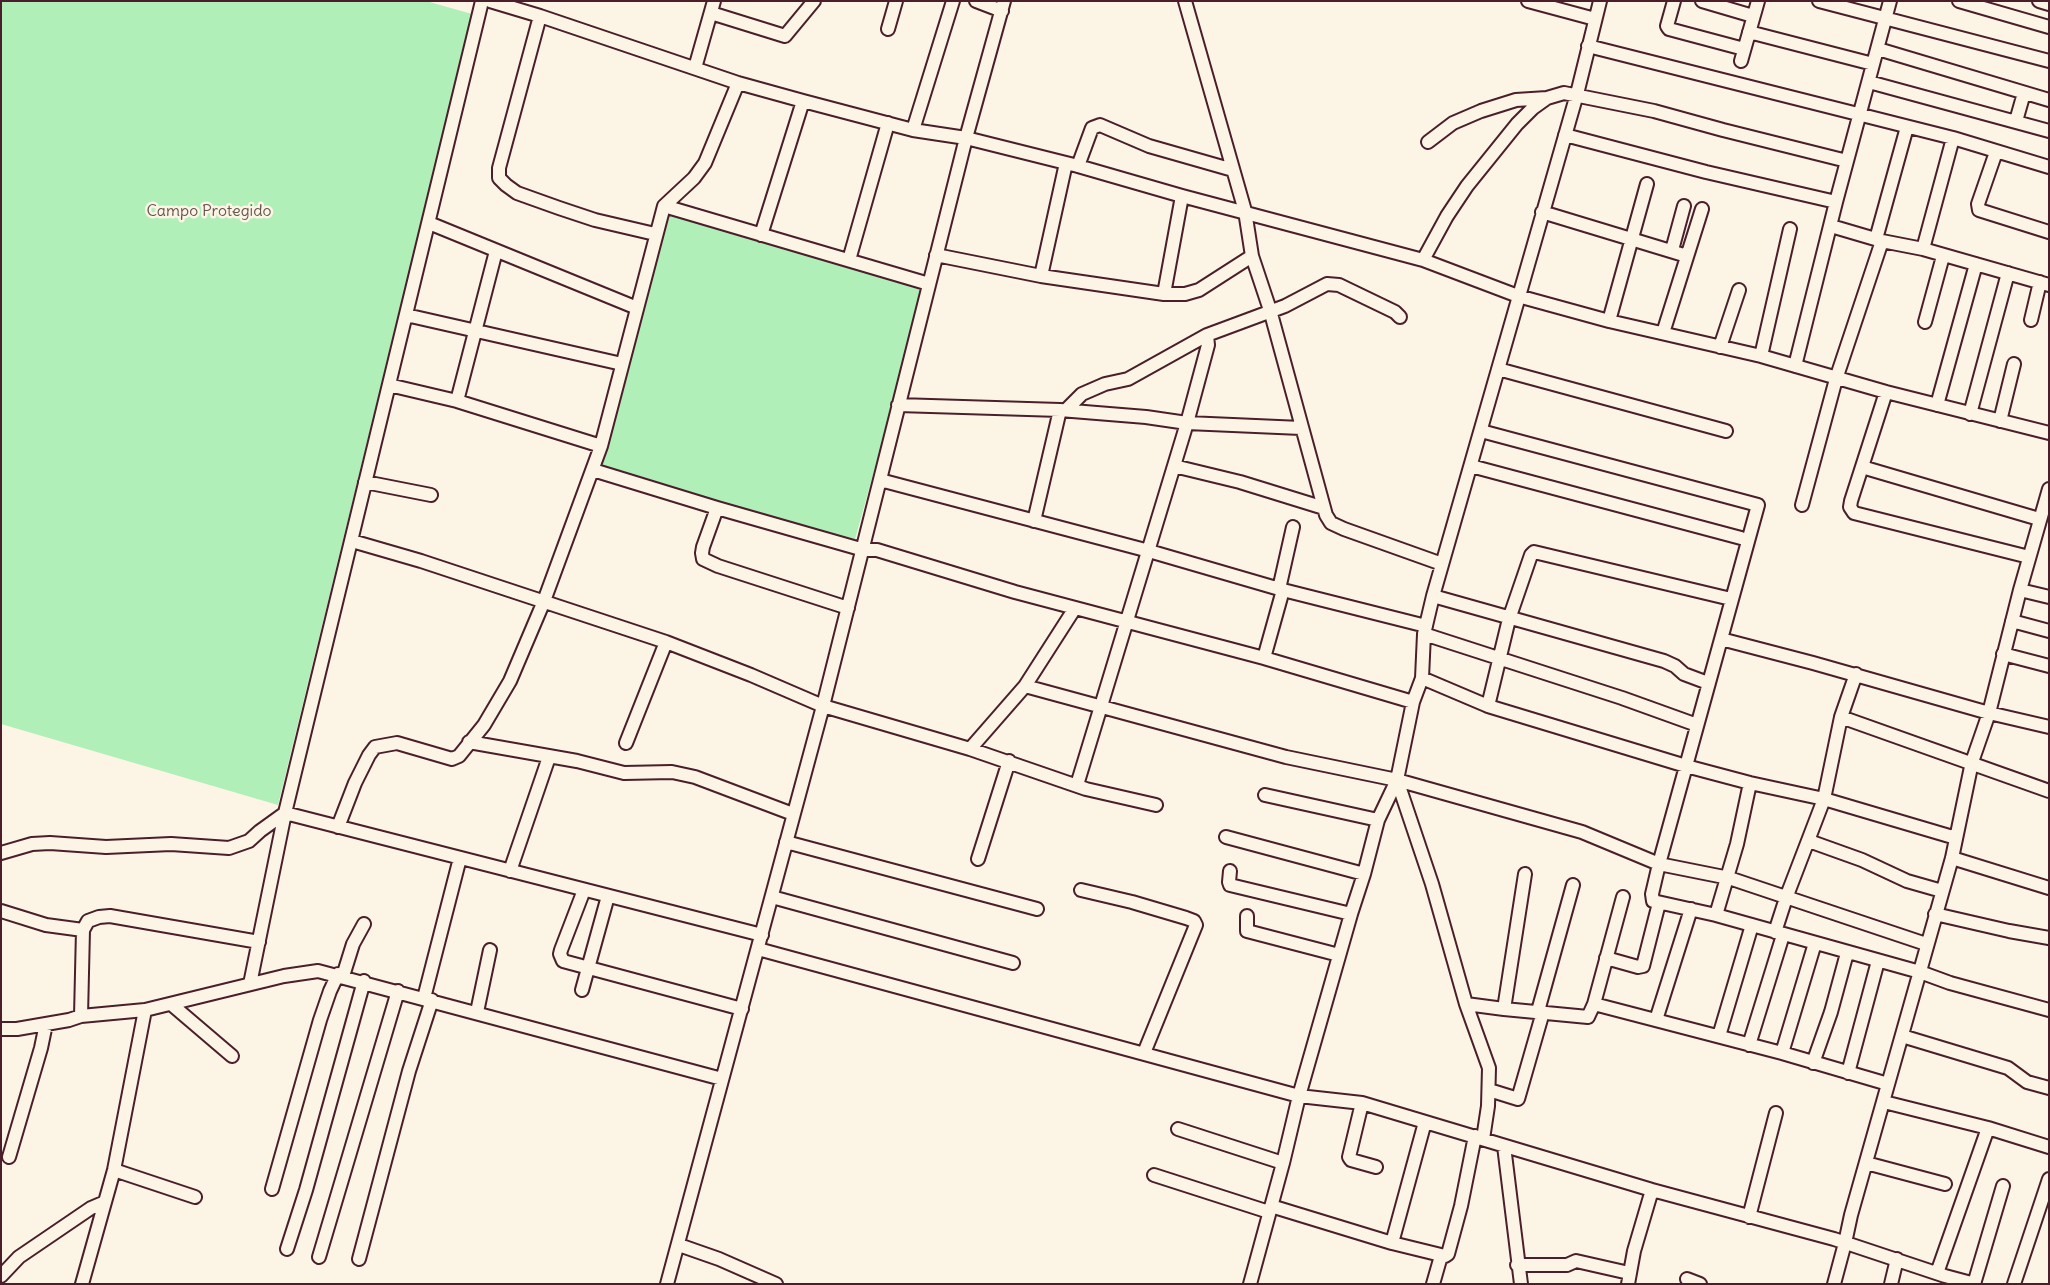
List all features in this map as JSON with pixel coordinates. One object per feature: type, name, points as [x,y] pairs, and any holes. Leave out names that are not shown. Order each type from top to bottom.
[{"type":"street","points":[[695,68],[710,5],[785,36],[814,1]]},
{"type":"street","points":[[888,29],[896,1]]},
{"type":"street","points":[[914,130],[953,1]]},
{"type":"street","points":[[667,1284],[823,706],[864,550],[898,405],[966,138],[1003,6],[976,1]]},
{"type":"street","points":[[1186,1],[1245,211],[1252,256],[1270,310],[1324,508],[1331,523],[1442,564]]},
{"type":"street","points":[[1528,1],[1596,19]]},
{"type":"street","points":[[1250,1284],[1299,1096],[1350,914],[1364,874],[1378,820],[1397,780],[1413,702],[1422,678],[1425,630],[1433,596],[1577,94],[1600,1]]},
{"type":"street","points":[[1674,1],[1667,26],[1669,29],[1742,55],[1758,1]]},
{"type":"street","points":[[1702,1],[1753,16]]},
{"type":"street","points":[[1819,1],[2049,61]]},
{"type":"street","points":[[1796,366],[1836,202],[1890,1]]},
{"type":"street","points":[[1959,1],[2049,26]]},
{"type":"street","points":[[2039,1],[2049,4]]},
{"type":"street","points":[[250,984],[284,814],[365,482],[429,223],[490,2],[540,16],[738,83],[803,101],[914,130],[966,138],[1072,164],[1182,196],[1245,211],[1423,260],[1518,296],[1609,321],[1761,356],[1836,379],[2049,433]]},
{"type":"street","points":[[540,16],[499,168],[499,178],[517,193],[595,220],[655,234]]},
{"type":"street","points":[[1749,32],[1873,64]]},
{"type":"street","points":[[1588,46],[1953,138],[2049,167]]},
{"type":"street","points":[[1878,49],[2049,100]]},
{"type":"street","points":[[1869,82],[2049,131]]},
{"type":"street","points":[[338,827],[355,783],[375,747],[397,743],[452,759],[458,756],[484,725],[510,681],[544,602],[601,446],[655,234],[664,206],[694,178],[705,163],[738,83]]},
{"type":"street","points":[[1428,142],[1453,123],[1481,111],[1516,100],[1548,98],[1564,93],[1654,110],[1723,130],[1847,161]]},
{"type":"street","points":[[2016,121],[2024,93]]},
{"type":"street","points":[[1423,260],[1447,216],[1467,186],[1517,124],[1548,98]]},
{"type":"street","points":[[761,235],[803,101]]},
{"type":"street","points":[[849,260],[888,123]]},
{"type":"street","points":[[1042,276],[1072,164],[1092,128],[1100,125],[1149,146],[1233,170]]},
{"type":"street","points":[[1802,504],[1836,379],[1879,240],[1907,127]]},
{"type":"street","points":[[1565,135],[1706,172],[1836,202]]},
{"type":"street","points":[[1923,250],[1953,138]]},
{"type":"street","points":[[1996,152],[1978,204],[1979,210],[2049,232]]},
{"type":"street","points":[[1609,321],[1647,184]]},
{"type":"street","points":[[1164,294],[1182,196]]},
{"type":"street","points":[[664,206],[929,284]]},
{"type":"street","points":[[1672,250],[1684,206]]},
{"type":"street","points":[[1663,333],[1702,209]]},
{"type":"street","points":[[1542,212],[1687,256]]},
{"type":"street","points":[[429,223],[636,308]]},
{"type":"street","points":[[1830,226],[1976,264],[2044,284],[2031,320]]},
{"type":"street","points":[[1761,356],[1790,229]]},
{"type":"street","points":[[457,401],[496,250]]},
{"type":"street","points":[[936,255],[1042,276],[1164,294],[1185,294],[1199,290],[1252,256]]},
{"type":"street","points":[[1925,322],[1943,256]]},
{"type":"street","points":[[1936,405],[1976,264]]},
{"type":"street","points":[[1970,414],[2008,273]]},
{"type":"street","points":[[1034,521],[1063,410],[1082,394],[1105,384],[1128,378],[1207,335],[1285,306],[1331,283],[1388,308],[1400,317]]},
{"type":"street","points":[[1720,347],[1739,290]]},
{"type":"street","points":[[406,315],[622,364]]},
{"type":"street","points":[[1077,785],[1187,423],[1208,344],[1207,335]]},
{"type":"street","points":[[2000,421],[2014,364]]},
{"type":"street","points":[[1498,369],[1726,431]]},
{"type":"street","points":[[389,385],[457,401],[601,446]]},
{"type":"street","points":[[1886,392],[1851,502],[1850,507],[1854,513],[2029,557]]},
{"type":"street","points":[[898,405],[1063,410],[1146,417],[1187,423],[1301,428]]},
{"type":"street","points":[[1481,431],[1758,505],[1659,864],[1652,897],[1653,901],[1716,915],[2049,1010]]},
{"type":"street","points":[[1174,466],[1240,482],[1324,508]]},
{"type":"street","points":[[1471,466],[1741,538]]},
{"type":"street","points":[[1862,467],[2042,527]]},
{"type":"street","points":[[593,470],[864,550],[877,550],[1075,608],[1264,658],[1413,702]]},
{"type":"street","points":[[880,480],[1149,551],[1425,630],[1498,659],[1622,698],[1697,725]]},
{"type":"street","points":[[365,482],[431,495]]},
{"type":"street","points":[[1834,1284],[1851,1215],[1920,972],[1926,944],[1952,858],[1972,762],[1989,713],[2029,557],[2042,527],[2049,489]]},
{"type":"street","points":[[717,508],[702,553],[704,559],[718,566],[848,608]]},
{"type":"street","points":[[1264,658],[1281,589],[1293,527]]},
{"type":"street","points":[[352,541],[666,642],[751,675],[823,706],[970,748],[1077,785],[1156,805]]},
{"type":"street","points":[[1488,706],[1498,659],[1531,555],[1534,552],[1732,599]]},
{"type":"street","points":[[2020,590],[2049,597]]},
{"type":"street","points":[[1433,596],[1664,661],[1675,666],[1684,674],[1708,683]]},
{"type":"street","points":[[970,748],[1025,686],[1075,608]]},
{"type":"street","points":[[2012,621],[2049,631]]},
{"type":"street","points":[[1721,639],[1856,674],[1989,713],[2049,727]]},
{"type":"street","points":[[626,742],[666,642]]},
{"type":"street","points":[[2004,654],[2049,666]]},
{"type":"street","points":[[1749,1045],[1779,933],[1786,898],[1824,799],[1841,717],[1856,674]]},
{"type":"street","points":[[1422,678],[1488,706],[1686,766],[1750,783],[1824,799],[1956,838]]},
{"type":"street","points":[[1025,686],[1286,757],[1397,780],[1582,832],[1659,864],[1729,878],[1926,944]]},
{"type":"street","points":[[1841,717],[1972,762],[2049,791]]},
{"type":"street","points":[[469,742],[549,756],[624,773],[672,772],[793,814]]},
{"type":"street","points":[[510,871],[549,756]]},
{"type":"street","points":[[978,858],[1009,761]]},
{"type":"street","points":[[1154,1175],[1392,1243],[1441,1256],[1448,1254],[1479,1137],[1489,1090],[1489,1068],[1466,1004],[1429,875],[1397,780]]},
{"type":"street","points":[[1716,915],[1729,878],[1750,783]]},
{"type":"street","points":[[1265,795],[1378,820]]},
{"type":"street","points":[[1,853],[32,844],[106,848],[170,844],[230,848],[249,841],[284,814],[762,935]]},
{"type":"street","points":[[1226,837],[1364,874]]},
{"type":"street","points":[[1809,841],[1862,860],[1907,881],[1942,891]]},
{"type":"street","points":[[786,842],[1037,909]]},
{"type":"street","points":[[359,1259],[428,999],[460,858]]},
{"type":"street","points":[[1952,858],[2049,888]]},
{"type":"street","points":[[1230,871],[1230,885],[1350,914]]},
{"type":"street","points":[[1504,1010],[1526,874]]},
{"type":"street","points":[[1489,1090],[1518,1099],[1573,885]]},
{"type":"street","points":[[584,890],[560,954],[563,961],[742,1009]]},
{"type":"street","points":[[1081,890],[1168,913],[1194,921],[1196,925],[1144,1054]]},
{"type":"street","points":[[582,990],[608,896]]},
{"type":"street","points":[[772,896],[1013,964]]},
{"type":"street","points":[[1466,1004],[1504,1010],[1588,1017],[1594,1004],[1623,897]]},
{"type":"street","points":[[1606,958],[1638,967],[1643,966],[1659,902]]},
{"type":"street","points":[[1656,1020],[1691,909]]},
{"type":"street","points":[[1,911],[46,925],[83,930]]},
{"type":"street","points":[[1935,914],[2049,938]]},
{"type":"street","points":[[82,1016],[83,930],[88,921],[93,918],[110,916],[259,942]]},
{"type":"street","points":[[1247,916],[1247,931],[1339,955]]},
{"type":"street","points":[[272,1189],[320,1020],[364,924]]},
{"type":"street","points":[[1719,1036],[1752,925]]},
{"type":"street","points":[[1782,1053],[1815,943]]},
{"type":"street","points":[[758,949],[1299,1096],[1362,1103],[1652,1190],[1845,1243],[1897,1259],[1941,1278],[1974,1284],[2003,1186]]},
{"type":"street","points":[[477,1012],[490,950]]},
{"type":"street","points":[[1813,1063],[1831,1012],[1848,953]]},
{"type":"street","points":[[1848,1073],[1878,961]]},
{"type":"street","points":[[1,1029],[46,1024],[82,1016],[145,1010],[309,971],[341,975],[364,981],[722,1079]]},
{"type":"street","points":[[287,1249],[306,1190],[364,981]]},
{"type":"street","points":[[319,1257],[398,991]]},
{"type":"street","points":[[171,1004],[232,1056]]},
{"type":"street","points":[[1594,1004],[1782,1053],[1888,1084]]},
{"type":"street","points":[[82,1284],[114,1170],[145,1010]]},
{"type":"street","points":[[9,1157],[41,1048],[46,1024]]},
{"type":"street","points":[[1902,1036],[2008,1068],[2027,1082],[2049,1088]]},
{"type":"street","points":[[1884,1102],[1988,1128],[2049,1147]]},
{"type":"street","points":[[1362,1103],[1348,1157],[1351,1160],[1376,1167]]},
{"type":"street","points":[[1749,1217],[1776,1113]]},
{"type":"street","points":[[1392,1243],[1424,1122]]},
{"type":"street","points":[[1941,1278],[1988,1128]]},
{"type":"street","points":[[1178,1129],[1283,1163]]},
{"type":"street","points":[[1504,1146],[1517,1265],[1521,1284]]},
{"type":"street","points":[[1866,1163],[1945,1184]]},
{"type":"street","points":[[114,1170],[195,1197]]},
{"type":"street","points":[[2014,1284],[2049,1179]]},
{"type":"street","points":[[1517,1265],[1567,1265],[1576,1261],[1629,1279],[1652,1190]]},
{"type":"street","points":[[1,1276],[19,1257],[91,1208],[105,1202]]},
{"type":"street","points":[[679,1245],[719,1259],[776,1284]]},
{"type":"street","points":[[1433,1284],[1441,1256]]},
{"type":"street","points":[[1890,1284],[1897,1259]]},
{"type":"street","points":[[1687,1279],[1700,1284]]},
{"type":"green space","name":"Campo Protegido","points":[[1,1],[426,1],[472,14],[278,805],[1,724]]},
{"type":"green space","points":[[667,206],[927,280],[854,543],[594,464]]}]
